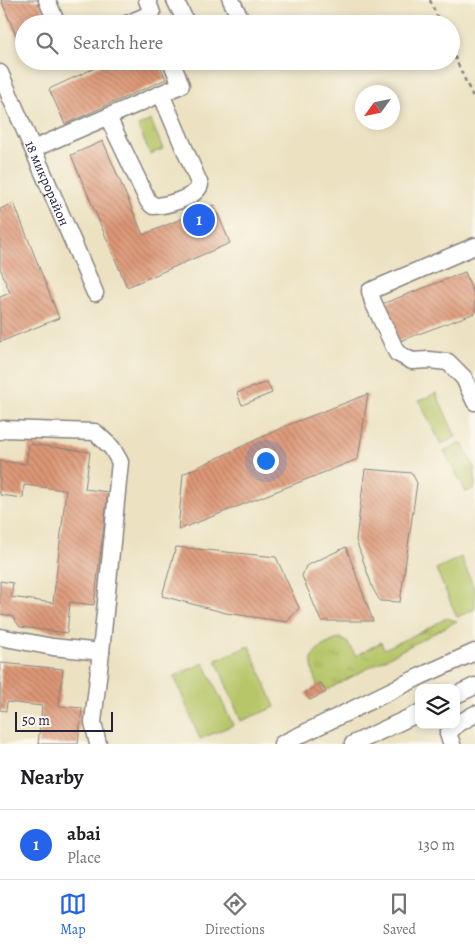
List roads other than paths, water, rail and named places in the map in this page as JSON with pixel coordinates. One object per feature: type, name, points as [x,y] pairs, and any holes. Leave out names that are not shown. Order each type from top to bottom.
[{"type":"street","points":[[47,0],[53,15]]},
{"type":"street","points":[[175,0],[182,15]]},
{"type":"street","points":[[231,0],[238,15]]},
{"type":"street","points":[[33,149],[181,85],[175,70]]},
{"type":"street","name":"18 микрорайон","points":[[0,73],[95,293]]},
{"type":"street","points":[[108,117],[148,201],[153,206],[164,206],[194,194],[200,186],[161,94]]},
{"type":"street","points":[[475,246],[370,291],[373,302],[397,353],[412,361],[448,362],[464,378],[475,402]]},
{"type":"street","points":[[0,431],[4,429],[95,432],[112,448],[120,462],[93,722],[98,744]]},
{"type":"street","points":[[0,637],[101,652]]},
{"type":"street","points":[[282,744],[475,652]]},
{"type":"street","points":[[460,693],[475,686]]},
{"type":"street","points":[[451,731],[475,714]]},
{"type":"street","points":[[353,744],[415,715]]},
{"type":"place","name":"abai","points":[[199,220]]}]
